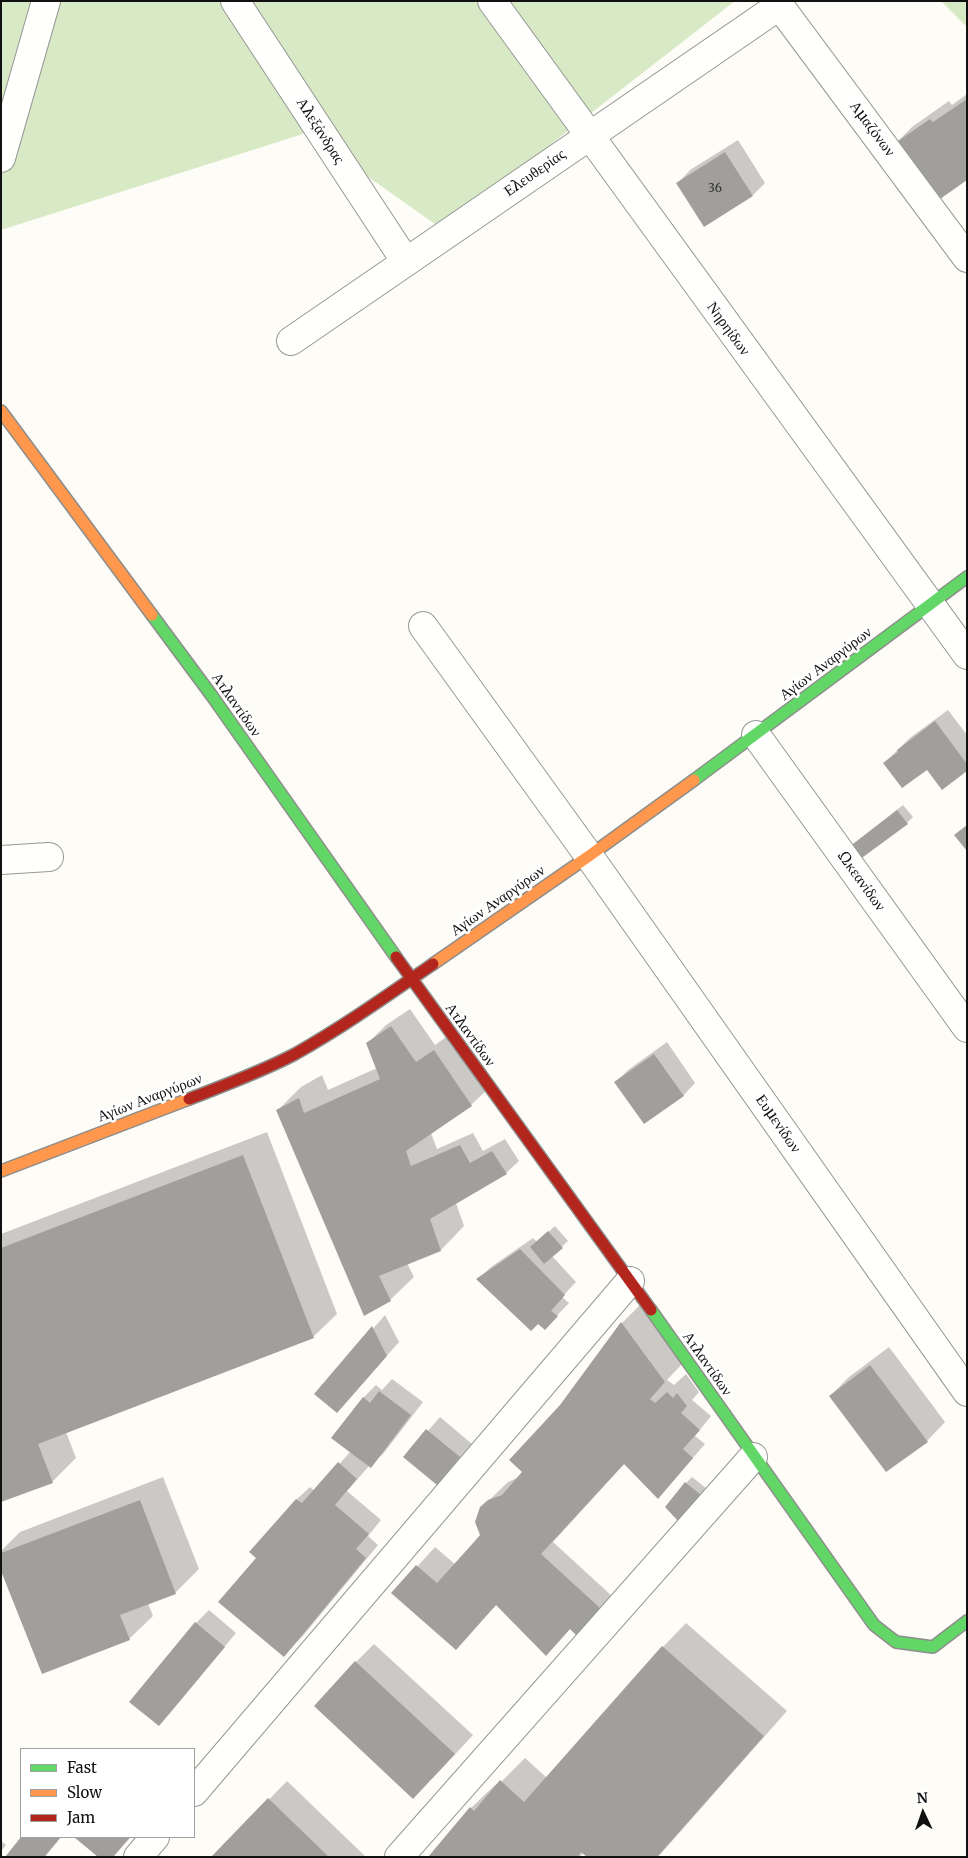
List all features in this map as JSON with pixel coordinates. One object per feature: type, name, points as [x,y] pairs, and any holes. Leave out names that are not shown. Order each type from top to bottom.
[{"type":"street","points":[[1,158],[46,1]]},
{"type":"street","name":"Αλεξάνδρας","points":[[235,1],[406,262]]},
{"type":"street","name":"Νηρηίδων","points":[[492,1],[967,655]]},
{"type":"street","name":"Ελευθερίας","points":[[291,341],[777,4]]},
{"type":"street","name":"Αμαζόνων","points":[[777,4],[967,258]]},
{"type":"street","name":"Ατλαντίδων","points":[[1,411],[212,696],[411,979],[630,1281],[874,1625],[896,1642],[934,1647],[967,1621]]},
{"type":"street","name":"Αγίων Αναργύρων","points":[[1,1170],[242,1079],[294,1054],[344,1024],[589,856],[756,735],[967,577]]},
{"type":"street","name":"Ευμενίδων","points":[[423,626],[589,856],[967,1392]]},
{"type":"street","name":"Ωκεανίδων","points":[[756,735],[967,1028]]},
{"type":"street","points":[[1,860],[49,857]]},
{"type":"street","points":[[195,1791],[630,1281]]},
{"type":"street","points":[[399,1857],[753,1456]]},
{"type":"street","points":[[138,1857],[155,1838]]},
{"type":"green space","points":[[1,1],[735,1],[442,229],[306,133],[1,230]]},
{"type":"green space","points":[[941,1],[967,1],[967,27]]},
{"type":"building","points":[[967,99],[967,180],[933,204],[891,146],[930,119],[933,122]]},
{"type":"building","points":[[725,152],[753,196],[704,227],[676,183]]},
{"type":"building","points":[[935,721],[967,764],[967,771],[942,790],[927,770],[902,788],[883,763]]},
{"type":"building","points":[[897,810],[908,824],[859,860],[849,847]]},
{"type":"building","points":[[967,825],[967,851],[954,835]]},
{"type":"building","points":[[391,1026],[416,1062],[434,1050],[472,1106],[406,1151],[411,1166],[460,1145],[470,1163],[492,1151],[507,1174],[430,1219],[441,1251],[379,1276],[391,1301],[364,1316],[276,1110],[299,1098],[304,1113],[380,1079],[366,1043]]},
{"type":"building","points":[[654,1054],[684,1096],[644,1124],[614,1082]]},
{"type":"building","points":[[243,1155],[314,1338],[38,1444],[53,1483],[1,1502],[1,1248]]},
{"type":"building","points":[[548,1231],[563,1248],[544,1264],[530,1247]]},
{"type":"building","points":[[520,1249],[565,1295],[551,1311],[558,1316],[545,1330],[538,1324],[531,1331],[476,1279]]},
{"type":"building","points":[[621,1322],[665,1382],[650,1399],[655,1403],[667,1392],[673,1398],[677,1393],[687,1406],[681,1413],[700,1430],[683,1449],[693,1458],[658,1499],[624,1464],[541,1554],[601,1609],[576,1635],[570,1629],[546,1656],[496,1605],[456,1650],[391,1593],[416,1565],[437,1583],[480,1535],[475,1522],[480,1507],[488,1500],[502,1495],[522,1472],[509,1460],[560,1405]]},
{"type":"building","points":[[372,1326],[387,1356],[337,1413],[314,1394]]},
{"type":"building","points":[[870,1365],[928,1442],[886,1472],[829,1396]]},
{"type":"building","points":[[379,1391],[411,1415],[371,1468],[331,1438],[363,1397],[370,1403]]},
{"type":"building","points":[[426,1429],[460,1457],[437,1485],[403,1457]]},
{"type":"building","points":[[338,1462],[357,1479],[335,1505],[369,1534],[356,1549],[366,1558],[284,1657],[218,1602],[256,1558],[249,1552],[296,1499],[302,1503]]},
{"type":"building","points":[[685,1482],[701,1495],[679,1522],[665,1507]]},
{"type":"building","points":[[140,1500],[176,1594],[120,1615],[130,1640],[42,1674],[1,1571],[1,1553]]},
{"type":"building","points":[[195,1622],[225,1647],[159,1726],[129,1702]]},
{"type":"building","points":[[662,1646],[764,1736],[657,1857],[587,1857],[581,1852],[578,1857],[428,1857],[470,1807],[474,1811],[500,1780],[524,1802]]},
{"type":"building","points":[[355,1661],[455,1754],[413,1799],[314,1706]]},
{"type":"building","points":[[268,1798],[329,1857],[211,1857]]},
{"type":"building","points":[[20,1838],[60,1838],[44,1857],[5,1857]]},
{"type":"building","points":[[75,1838],[129,1838],[113,1857],[98,1857]]},
{"type":"traffic: fast","points":[[694,780],[967,577]]},
{"type":"traffic: fast","points":[[152,615],[212,696],[396,957]]},
{"type":"traffic: fast","points":[[651,1310],[874,1625],[896,1642],[933,1647],[967,1621]]},
{"type":"traffic: slow","points":[[1,411],[152,615]]},
{"type":"traffic: slow","points":[[433,964],[589,856],[694,780]]},
{"type":"traffic: slow","points":[[1,1171],[189,1099]]},
{"type":"traffic: jam","points":[[396,957],[651,1310]]},
{"type":"traffic: jam","points":[[189,1099],[295,1054],[348,1022],[433,964]]}]
